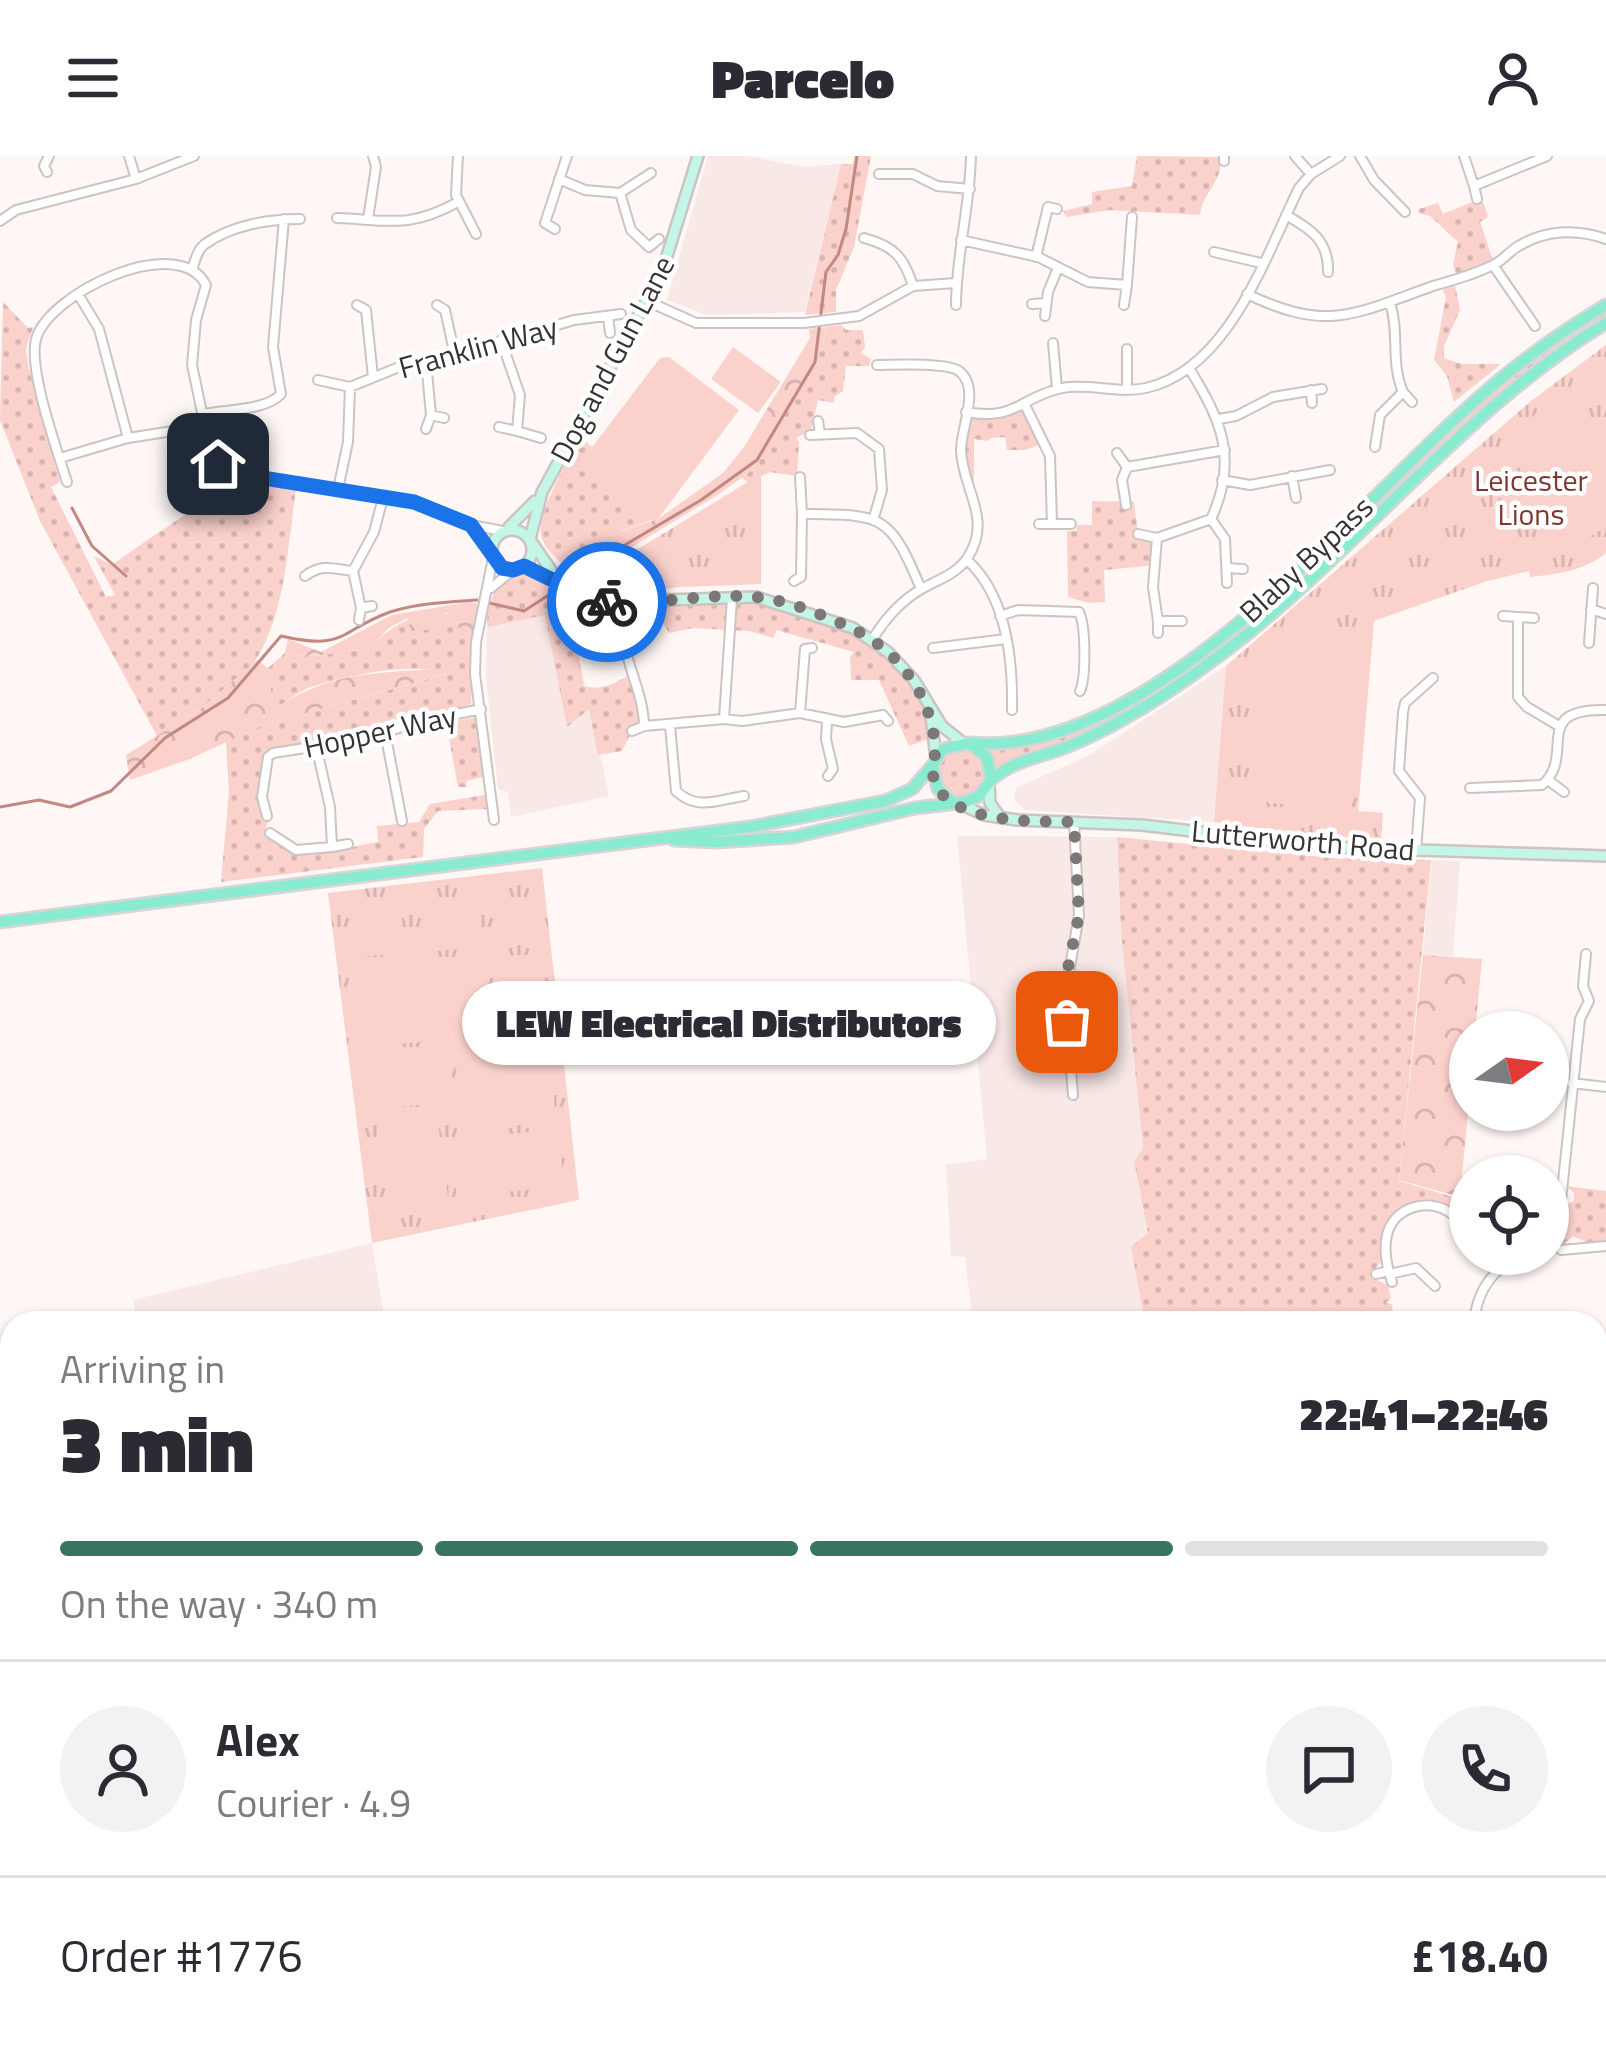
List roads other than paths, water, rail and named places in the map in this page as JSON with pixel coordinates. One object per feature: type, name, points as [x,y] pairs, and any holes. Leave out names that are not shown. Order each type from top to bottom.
[{"type":"main road","name":"Blaby Bypass","points":[[966,743],[1024,743],[1060,734],[1188,660],[1292,577],[1496,383],[1606,305]]},
{"type":"main road","name":"Blaby Bypass","points":[[990,782],[1010,765],[1068,747],[1103,729],[1216,658],[1310,580],[1488,410],[1545,363],[1606,323]]},
{"type":"main road","points":[[0,922],[787,821],[885,801],[912,789],[943,749],[966,743],[987,758],[990,782],[979,796],[956,803],[777,839],[661,838]]},
{"type":"main road","points":[[934,762],[938,789],[956,803]]},
{"type":"street","points":[[42,169],[50,156]]},
{"type":"street","points":[[129,156],[136,179]]},
{"type":"street","points":[[0,221],[16,210],[136,179],[194,156]]},
{"type":"street","points":[[368,219],[374,156]]},
{"type":"street","points":[[458,156],[458,202],[476,234]]},
{"type":"street","points":[[555,229],[545,224],[567,156]]},
{"type":"street","name":"Dog and Gun Lane","points":[[530,540],[542,492],[669,253],[698,156]]},
{"type":"street","points":[[956,305],[971,156]]},
{"type":"street","points":[[1295,156],[1311,174]]},
{"type":"street","points":[[966,412],[994,416],[1057,389],[1127,390],[1160,383],[1189,368],[1214,346],[1247,294],[1299,188],[1311,174],[1340,156]]},
{"type":"street","points":[[1360,156],[1374,180],[1406,214]]},
{"type":"street","points":[[1464,156],[1477,199]]},
{"type":"street","points":[[1474,187],[1551,157]]},
{"type":"street","points":[[559,179],[585,190],[620,193],[651,172]]},
{"type":"street","points":[[879,174],[913,175],[938,186],[970,189]]},
{"type":"street","points":[[620,193],[631,230],[649,247],[659,239]]},
{"type":"street","points":[[337,218],[420,221],[458,202]]},
{"type":"street","points":[[1036,256],[1048,207],[1057,208]]},
{"type":"street","points":[[1286,215],[1312,232],[1329,252],[1328,272]]},
{"type":"street","points":[[1124,305],[1132,217]]},
{"type":"street","points":[[192,270],[203,245],[269,218],[300,220]]},
{"type":"street","points":[[203,414],[265,406],[281,394],[273,347],[284,219]]},
{"type":"street","points":[[1247,294],[1290,314],[1330,317],[1390,303],[1493,265],[1519,246],[1558,232],[1606,239]]},
{"type":"street","points":[[864,238],[892,248],[913,286]]},
{"type":"street","points":[[962,240],[1036,256],[1088,282],[1127,285]]},
{"type":"street","points":[[1329,252],[1340,250]]},
{"type":"street","points":[[1214,252],[1262,263]]},
{"type":"street","points":[[67,482],[33,354],[46,319],[117,273],[163,264],[192,270],[206,285],[196,320],[192,365],[204,422],[194,439]]},
{"type":"street","points":[[1493,265],[1535,326]]},
{"type":"street","points":[[1046,316],[1058,268]]},
{"type":"street","points":[[647,301],[680,318],[710,325],[824,322],[859,316],[913,286],[956,283]]},
{"type":"street","points":[[78,294],[99,329],[128,438]]},
{"type":"street","points":[[1390,303],[1395,318],[1393,357],[1403,392],[1412,402]]},
{"type":"street","points":[[455,304],[441,308],[455,356]]},
{"type":"street","points":[[1033,304],[1046,304]]},
{"type":"street","points":[[357,305],[365,310],[373,377]]},
{"type":"street","name":"Franklin Way","points":[[350,387],[574,320],[621,314]]},
{"type":"street","points":[[608,316],[610,332]]},
{"type":"street","points":[[501,340],[520,395],[517,431]]},
{"type":"street","points":[[1053,343],[1057,389]]},
{"type":"street","points":[[1126,350],[1127,390]]},
{"type":"street","points":[[426,361],[430,415],[426,429]]},
{"type":"street","points":[[872,640],[887,616],[967,560],[979,532],[979,512],[962,458],[969,388],[956,368],[946,365],[888,371],[877,365]]},
{"type":"street","points":[[1189,368],[1219,419],[1225,450],[1211,519]]},
{"type":"street","points":[[318,380],[350,387],[348,442],[338,489]]},
{"type":"street","points":[[1219,419],[1273,398],[1322,389]]},
{"type":"street","points":[[1311,390],[1312,403]]},
{"type":"street","points":[[1375,447],[1380,415],[1403,392]]},
{"type":"street","points":[[1025,405],[1050,456],[1052,524]]},
{"type":"street","points":[[430,415],[444,418]]},
{"type":"street","points":[[818,421],[815,434],[857,433],[879,448],[881,490],[874,517]]},
{"type":"street","points":[[499,427],[541,438]]},
{"type":"street","points":[[60,458],[128,438],[173,431],[194,439],[232,473],[414,502],[471,525],[519,530],[558,580]]},
{"type":"street","points":[[1127,467],[1225,450]]},
{"type":"street","points":[[1117,453],[1127,467]]},
{"type":"street","points":[[1126,505],[1122,480],[1127,467]]},
{"type":"street","points":[[1222,480],[1250,485],[1330,470]]},
{"type":"street","points":[[1292,476],[1296,498]]},
{"type":"street","points":[[800,477],[800,580]]},
{"type":"street","name":"Dog and Gun Lane","points":[[504,530],[542,492]]},
{"type":"street","points":[[358,620],[361,608],[353,571],[374,532],[383,498]]},
{"type":"street","points":[[802,514],[874,517],[896,535],[921,589]]},
{"type":"street","points":[[1138,534],[1157,538],[1211,519]]},
{"type":"street","points":[[1211,519],[1225,539],[1227,583]]},
{"type":"street","points":[[1039,524],[1071,524]]},
{"type":"street","points":[[471,525],[502,568],[558,580],[579,593],[615,602],[732,596],[790,605],[854,628],[914,680],[930,711],[966,743]]},
{"type":"street","points":[[494,820],[475,674],[476,642],[492,544],[504,530]]},
{"type":"street","points":[[1157,538],[1153,587],[1158,634]]},
{"type":"street","points":[[486,593],[532,553],[530,540]]},
{"type":"street","points":[[967,560],[988,582],[1000,616],[1013,666],[1012,710]]},
{"type":"street","points":[[306,561],[309,573],[331,566],[353,571]]},
{"type":"street","points":[[1227,568],[1243,569]]},
{"type":"street","points":[[1589,644],[1592,588]]},
{"type":"street","points":[[724,719],[732,596]]},
{"type":"street","points":[[1080,600],[1082,653],[1091,679],[1080,691]]},
{"type":"street","points":[[361,608],[372,606]]},
{"type":"street","points":[[1592,609],[1606,614]]},
{"type":"street","points":[[1000,616],[1018,610],[1079,612]]},
{"type":"street","points":[[1503,616],[1534,618]]},
{"type":"street","points":[[1518,617],[1518,697],[1559,727]]},
{"type":"street","points":[[609,620],[635,622]]},
{"type":"street","points":[[1158,621],[1182,621]]},
{"type":"street","points":[[622,622],[624,656],[636,682],[644,726]]},
{"type":"street","points":[[933,648],[1006,639]]},
{"type":"street","points":[[800,712],[806,648]]},
{"type":"street","points":[[1416,851],[1420,798],[1401,775],[1399,764],[1405,703],[1432,678]]},
{"type":"street","points":[[1424,687],[1435,700]]},
{"type":"street","name":"Hopper Way","points":[[267,816],[262,797],[268,758],[481,709]]},
{"type":"street","points":[[1470,788],[1535,787],[1548,780],[1555,766],[1559,727],[1576,712],[1606,710]]},
{"type":"street","points":[[930,711],[934,762]]},
{"type":"street","points":[[632,730],[724,719],[742,722],[800,712],[844,722],[885,715]]},
{"type":"street","points":[[827,721],[833,769],[828,776]]},
{"type":"street","points":[[670,725],[676,790],[688,802],[705,804],[731,793],[744,796]]},
{"type":"street","points":[[385,732],[402,820]]},
{"type":"street","points":[[316,746],[330,807],[332,847]]},
{"type":"street","points":[[1548,780],[1564,792]]},
{"type":"street","points":[[990,782],[990,803],[1000,817]]},
{"type":"street","name":"Lutterworth Road","points":[[956,803],[1000,817],[1221,832],[1325,847],[1606,856]]},
{"type":"street","points":[[1073,1095],[1065,995],[1079,915],[1074,822]]},
{"type":"street","points":[[270,833],[296,850],[348,844]]},
{"type":"street","points":[[1568,1155],[1580,1019],[1594,1000],[1583,986],[1589,962]]},
{"type":"street","points":[[1572,1083],[1606,1088]]},
{"type":"street","points":[[1390,1276],[1388,1228],[1409,1208],[1427,1205],[1449,1213]]},
{"type":"street","points":[[1569,1247],[1606,1246]]},
{"type":"street","points":[[1376,1274],[1390,1276],[1415,1268],[1436,1286]]},
{"type":"street","points":[[1477,1311],[1493,1275]]},
{"type":"waterway","points":[[569,578],[701,500],[757,460],[815,362],[826,272],[838,255],[846,229],[857,156]]},
{"type":"waterway","points":[[72,508],[92,546],[126,576]]},
{"type":"waterway","points":[[489,603],[524,611],[558,589]]},
{"type":"waterway","points":[[0,807],[39,800],[70,807],[111,791],[165,738],[228,698],[281,636],[330,640],[401,609],[477,600]]},
{"type":"place","name":"LEW Electrical Distributors","points":[[1067,1022]]},
{"type":"park label","name":"Leicester Lions","points":[[1531,497]]}]
